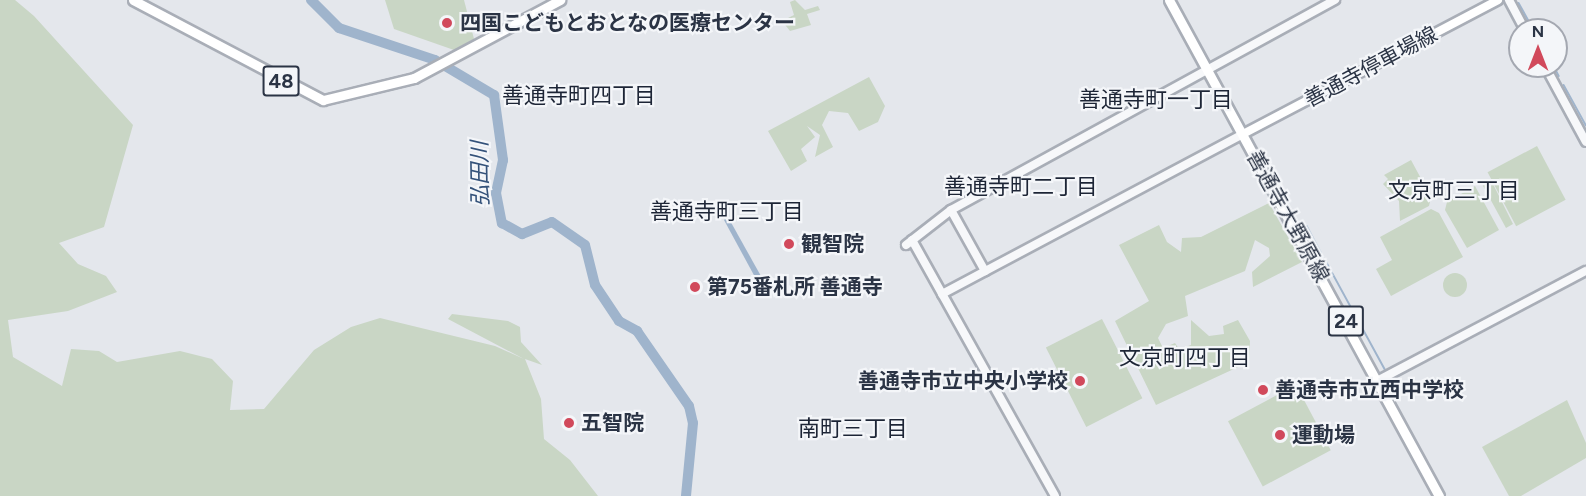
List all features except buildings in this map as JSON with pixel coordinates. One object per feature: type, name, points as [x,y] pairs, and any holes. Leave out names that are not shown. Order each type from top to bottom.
[{"type":"main road","name":"48","points":[[133,0],[323,100],[445,63],[560,0]]},
{"type":"main road","name":"善通寺大野原線","points":[[1169,0],[1439,496]]},
{"type":"main road","name":"善通寺停車場線","points":[[1243,134],[1498,0]]},
{"type":"street","points":[[1055,496],[942,294],[909,243],[951,210],[1335,0]]},
{"type":"street","points":[[1509,0],[1519,18]]},
{"type":"street","points":[[1551,78],[1586,142]]},
{"type":"street","points":[[942,294],[1243,134]]},
{"type":"street","points":[[951,210],[985,271]]},
{"type":"street","points":[[1377,381],[1586,271]]},
{"type":"green space","points":[[0,0],[15,0],[34,16],[133,125],[104,227],[59,243],[78,264],[106,276],[117,292],[68,311],[8,320],[13,357],[62,386],[71,349],[99,351],[117,362],[180,351],[212,359],[233,381],[230,410],[264,409],[314,350],[351,327],[380,318],[495,346],[524,359],[448,319],[452,314],[508,321],[520,327],[521,342],[542,365],[525,359],[541,399],[544,439],[570,460],[598,496],[0,496]]},
{"type":"green space","name":"四国こどもとおとなの医療センター","points":[[385,0],[464,0],[474,39],[454,50],[394,29]]},
{"type":"green space","points":[[795,0],[805,10],[818,6],[820,10],[807,14],[811,25],[790,31],[782,21],[794,15],[790,2]]},
{"type":"green space","points":[[869,77],[885,106],[878,122],[859,131],[848,113],[829,111],[822,125],[833,147],[815,157],[820,135],[807,126],[815,137],[801,149],[807,161],[791,171],[768,131]]},
{"type":"green space","points":[[1537,146],[1566,200],[1516,226],[1488,172]]},
{"type":"green space","points":[[1411,160],[1431,197],[1429,206],[1400,221],[1399,201],[1383,184],[1388,179],[1384,175]]},
{"type":"green space","points":[[1491,180],[1513,224],[1506,228],[1482,184]]},
{"type":"green space","points":[[1475,186],[1499,230],[1467,248],[1445,210],[1447,202]]},
{"type":"green space","points":[[1269,203],[1302,262],[1253,287],[1252,272],[1270,256],[1269,248],[1255,240],[1245,271],[1185,296],[1188,316],[1166,324],[1158,338],[1163,348],[1175,343],[1179,349],[1191,345],[1191,320],[1209,336],[1224,334],[1223,326],[1238,320],[1250,341],[1249,362],[1156,405],[1115,321],[1149,301],[1119,245],[1159,225],[1167,242],[1181,252],[1182,238],[1201,237]]},
{"type":"green space","points":[[1431,209],[1439,213],[1463,257],[1391,296],[1376,269],[1392,260],[1380,237]]},
{"type":"green space","points":[[1455,273],[1464,276],[1467,285],[1464,294],[1455,297],[1446,294],[1443,285],[1446,276]]},
{"type":"green space","points":[[1102,319],[1142,398],[1086,427],[1046,348]]},
{"type":"green space","name":"運動場","points":[[1296,385],[1331,450],[1263,486],[1228,421]]},
{"type":"green space","points":[[1567,400],[1586,443],[1586,458],[1521,496],[1509,496],[1482,447]]},
{"type":"water","points":[[728,217],[767,287],[762,290],[724,220]]},
{"type":"waterway","name":"弘田川","points":[[311,0],[339,28],[435,60],[494,95],[503,160],[496,193],[502,223],[522,234],[552,222],[585,245],[595,285],[619,321],[637,331],[689,406],[693,423],[686,496]]},
{"type":"waterway","points":[[1519,3],[1527,18]]},
{"type":"waterway","points":[[1564,85],[1586,125]]},
{"type":"waterway","points":[[1307,226],[1321,252]]},
{"type":"waterway","points":[[1326,261],[1386,371]]},
{"type":"place","name":"四国こどもとおとなの医療センター","points":[[447,23]]},
{"type":"place","name":"観智院","points":[[789,244]]},
{"type":"place","name":"第75番札所 善通寺","points":[[695,287]]},
{"type":"place","name":"善通寺市立中央小学校","points":[[1080,381]]},
{"type":"place","name":"善通寺市立西中学校","points":[[1263,390]]},
{"type":"place","name":"五智院","points":[[569,423]]},
{"type":"place","name":"運動場","points":[[1280,435]]},
{"type":"district","name":"善通寺町四丁目","points":[[579,96]]},
{"type":"district","name":"善通寺町一丁目","points":[[1156,100]]},
{"type":"district","name":"善通寺町二丁目","points":[[1021,187]]},
{"type":"district","name":"文京町三丁目","points":[[1454,191]]},
{"type":"district","name":"善通寺町三丁目","points":[[727,212]]},
{"type":"district","name":"文京町四丁目","points":[[1185,358]]},
{"type":"district","name":"南町三丁目","points":[[853,429]]}]
